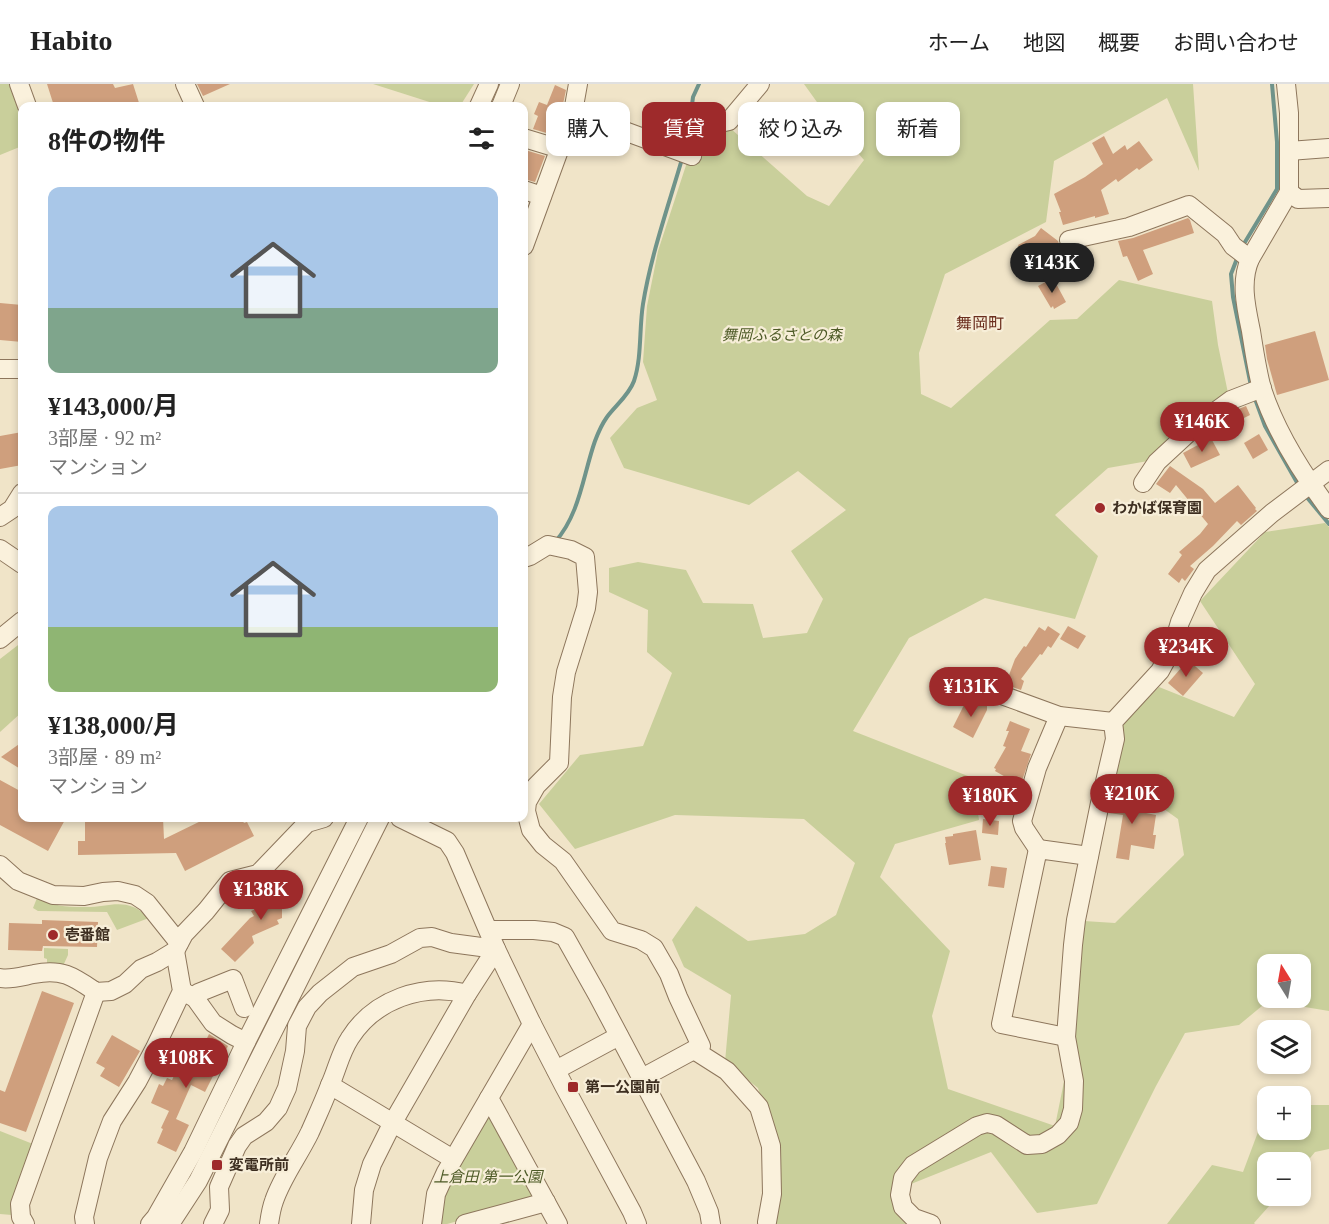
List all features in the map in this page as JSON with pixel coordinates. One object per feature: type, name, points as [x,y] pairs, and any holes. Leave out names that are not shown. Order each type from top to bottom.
[{"type":"street","points":[[19,84],[26,102]]},
{"type":"street","points":[[185,84],[193,102]]},
{"type":"street","points":[[481,102],[489,84]]},
{"type":"street","points":[[503,102],[510,84]]},
{"type":"street","points":[[575,102],[578,84]]},
{"type":"street","points":[[630,133],[684,153],[698,128],[729,121],[760,84]]},
{"type":"street","points":[[1286,84],[1289,113],[1289,192],[1245,270],[1244,297],[1262,388],[1271,412],[1310,484],[1329,509]]},
{"type":"street","points":[[528,139],[546,145]]},
{"type":"street","points":[[1289,151],[1329,148]]},
{"type":"street","points":[[528,235],[557,156]]},
{"type":"street","points":[[528,191],[542,196]]},
{"type":"street","points":[[1289,192],[1298,199],[1329,198]]},
{"type":"street","points":[[1069,240],[1129,227],[1188,205],[1225,234],[1233,246],[1250,259]]},
{"type":"street","points":[[0,369],[18,369]]},
{"type":"street","points":[[1143,483],[1157,462],[1197,425],[1231,400],[1262,388]]},
{"type":"street","points":[[931,1224],[914,1218],[903,1207],[900,1195],[903,1178],[914,1165],[977,1126],[987,1123],[996,1125],[1026,1145],[1042,1144],[1058,1135],[1069,1123],[1073,1109],[1074,1081],[1066,1037],[1076,920],[1115,739],[1113,722],[1160,672],[1172,648],[1180,622],[1193,593],[1207,570],[1272,513],[1329,470]]},
{"type":"street","points":[[0,517],[12,509],[18,499]]},
{"type":"street","points":[[528,557],[555,546],[585,557],[588,592],[586,608],[566,672],[562,698],[559,763],[536,786],[528,800]]},
{"type":"street","points":[[0,549],[18,561]]},
{"type":"street","points":[[0,639],[18,624]]},
{"type":"street","points":[[957,689],[999,694],[1059,716],[1113,722]]},
{"type":"street","points":[[1059,716],[1037,768],[1022,821],[1038,849],[1001,1024],[1066,1037]]},
{"type":"street","points":[[528,819],[531,830],[543,845],[563,861],[612,931],[641,940],[654,948],[669,974],[701,1046],[642,1078]]},
{"type":"street","points":[[0,978],[58,972],[77,978],[96,992],[111,991],[125,984],[141,969],[157,962],[177,947],[183,934],[206,911],[230,881],[258,874],[310,822]]},
{"type":"street","points":[[150,1224],[193,1152],[357,822]]},
{"type":"street","points":[[170,1224],[198,1180],[378,822]]},
{"type":"street","points":[[408,822],[447,841],[455,853],[496,949],[532,1024],[633,1212],[637,1224]]},
{"type":"street","points":[[1038,849],[1089,856]]},
{"type":"street","points":[[0,866],[18,881],[53,895],[84,896],[118,891],[135,895],[147,903],[177,947],[189,994],[213,1023],[246,1042]]},
{"type":"street","points":[[489,930],[543,931],[565,937],[696,1181],[709,1212],[711,1224]]},
{"type":"street","points":[[213,1224],[220,1210],[219,1187],[237,1146],[244,1136],[266,1122],[278,1108],[287,1088],[295,1051],[297,1026],[307,1007],[320,993],[353,967],[391,954],[420,938],[432,937],[451,943],[496,949]]},
{"type":"street","points":[[361,1224],[364,1190],[372,1164],[392,1124],[467,994],[496,949]]},
{"type":"street","points":[[189,994],[198,993],[233,979],[244,1008]]},
{"type":"street","points":[[269,1224],[273,1202],[307,1138],[341,1054],[364,1021],[382,1006],[419,992],[454,990],[467,994]]},
{"type":"street","points":[[25,1224],[21,1217],[20,1204],[96,992]]},
{"type":"street","points":[[85,1224],[84,1217],[98,1158],[112,1121],[189,994]]},
{"type":"street","points":[[432,1224],[436,1194],[446,1172],[532,1024]]},
{"type":"street","points":[[556,1070],[619,1036]]},
{"type":"street","points":[[694,1050],[727,1071],[759,1107],[771,1146],[772,1194],[767,1222]]},
{"type":"street","points":[[330,1085],[453,1159]]},
{"type":"street","points":[[489,1098],[558,1224]]},
{"type":"street","points":[[465,1224],[546,1202]]},
{"type":"green space","points":[[0,84],[9,84],[18,110],[18,148],[0,155]]},
{"type":"green space","points":[[373,84],[474,84],[463,102],[429,102]]},
{"type":"green space","name":"舞岡ふるさとの森","points":[[804,84],[1193,84],[1199,171],[1167,98],[1054,161],[1046,222],[945,274],[919,353],[921,394],[951,408],[1050,320],[1077,319],[1119,280],[1212,301],[1228,393],[1148,461],[1108,468],[1055,515],[1098,556],[1075,619],[985,598],[909,638],[853,731],[973,778],[979,820],[895,844],[880,877],[950,951],[932,1016],[948,1089],[1055,1126],[1077,1017],[1084,921],[1115,923],[1184,855],[1178,819],[1116,775],[1122,724],[1159,687],[1234,717],[1255,684],[1200,601],[1265,532],[1325,523],[1329,527],[1329,1011],[1311,1008],[1311,954],[1257,954],[1257,1008],[1260,1008],[1239,1025],[1185,1033],[1097,1204],[1037,1213],[991,1152],[911,1184],[907,1222],[911,1224],[774,1224],[775,1146],[758,1088],[725,1062],[731,995],[684,967],[672,940],[696,906],[748,941],[805,934],[836,915],[855,863],[804,819],[675,815],[575,849],[539,804],[580,755],[643,746],[672,673],[647,652],[648,610],[609,592],[609,568],[638,562],[686,570],[703,603],[753,604],[763,638],[807,633],[823,599],[791,551],[846,510],[798,471],[749,505],[624,468],[610,438],[637,408],[657,400],[643,362],[647,306],[658,251],[689,156],[726,156],[726,130],[730,128],[738,135],[738,156],[762,156],[807,196],[829,206],[864,160],[861,156],[864,156],[864,102],[817,102]]},
{"type":"green space","points":[[18,645],[18,716],[0,732],[0,659]]},
{"type":"green space","points":[[37,898],[70,907],[125,905],[141,911],[149,918],[117,930],[107,912],[38,911],[33,908]]},
{"type":"green space","points":[[44,948],[68,949],[63,966],[47,965]]},
{"type":"green space","points":[[1311,1105],[1329,1105],[1329,1149],[1315,1152],[1311,1157],[1311,1152],[1257,1152],[1257,1206],[1269,1206],[1255,1224],[1167,1224],[1212,1165],[1243,1172],[1257,1135],[1257,1140],[1311,1140]]},
{"type":"green space","name":"上倉田 第一公園","points":[[486,1113],[492,1114],[536,1195],[535,1200],[447,1224],[439,1224],[441,1194]]},
{"type":"green space","points":[[0,1131],[33,1144],[11,1202],[12,1215],[0,1214]]},
{"type":"building","points":[[47,84],[113,84],[115,88],[133,84],[139,102],[53,102]]},
{"type":"building","points":[[197,84],[230,84],[203,96]]},
{"type":"building","points":[[555,85],[566,90],[563,102],[548,102]]},
{"type":"building","points":[[539,102],[546,105],[546,133],[533,129],[538,116],[534,114]]},
{"type":"building","points":[[1104,136],[1113,154],[1125,145],[1127,150],[1139,141],[1153,160],[1118,182],[1116,179],[1101,190],[1109,214],[1063,225],[1054,194],[1103,164],[1092,143]]},
{"type":"building","points":[[528,151],[545,156],[535,182],[528,180]]},
{"type":"building","points":[[1188,218],[1194,233],[1143,250],[1153,274],[1138,281],[1127,256],[1123,257],[1118,241],[1133,238]]},
{"type":"building","points":[[1041,228],[1058,241],[1060,247],[1065,250],[1030,268],[1018,245],[1035,236]]},
{"type":"building","points":[[1053,278],[1066,302],[1054,309],[1053,306],[1051,308],[1038,286]]},
{"type":"building","points":[[0,303],[18,305],[18,342],[0,340]]},
{"type":"building","points":[[1315,331],[1329,380],[1277,395],[1265,345]]},
{"type":"building","points":[[1246,406],[1250,415],[1238,421],[1240,424],[1217,438],[1212,428],[1236,410]]},
{"type":"building","points":[[18,433],[18,466],[0,469],[0,436]]},
{"type":"building","points":[[1259,434],[1268,450],[1253,459],[1244,443]]},
{"type":"building","points":[[1211,438],[1220,455],[1191,468],[1183,453]]},
{"type":"building","points":[[1170,466],[1203,489],[1215,503],[1238,485],[1257,511],[1241,525],[1237,521],[1190,566],[1194,569],[1185,581],[1182,578],[1179,583],[1168,574],[1182,555],[1179,552],[1208,524],[1176,485],[1170,493],[1156,484]]},
{"type":"building","points":[[1048,626],[1060,634],[1051,648],[1048,646],[1042,655],[1040,654],[1021,679],[1024,681],[1021,690],[1007,685],[1015,659],[1024,646],[1026,647],[1039,627],[1045,631]]},
{"type":"building","points":[[1068,626],[1086,636],[1078,649],[1060,639]]},
{"type":"building","points":[[1188,660],[1203,673],[1183,696],[1168,683]]},
{"type":"building","points":[[966,701],[987,706],[973,738],[953,727]]},
{"type":"building","points":[[1010,721],[1030,729],[1021,751],[1031,754],[1015,802],[1004,799],[1009,779],[995,771],[994,768],[1006,747],[1003,746]]},
{"type":"building","points":[[18,745],[18,768],[1,757]]},
{"type":"building","points":[[0,780],[18,790],[18,822],[64,822],[48,851],[0,825]]},
{"type":"building","points":[[1115,786],[1122,787],[1121,790],[1131,791],[1129,805],[1137,806],[1136,811],[1156,815],[1153,835],[1156,835],[1154,849],[1131,845],[1129,860],[1116,858],[1123,815],[1109,813]]},
{"type":"building","points":[[983,819],[999,821],[998,835],[982,833]]},
{"type":"building","points":[[85,822],[163,822],[164,839],[199,822],[247,822],[254,836],[185,871],[176,853],[78,855],[78,841],[85,841]]},
{"type":"building","points":[[976,830],[981,860],[949,865],[945,837]]},
{"type":"building","points":[[991,866],[1007,868],[1004,888],[988,886]]},
{"type":"building","points":[[290,881],[299,901],[282,909],[282,918],[277,920],[279,924],[252,936],[254,943],[235,962],[221,949],[254,916],[251,911],[266,905],[264,899],[282,889],[280,885]]},
{"type":"building","name":"壱番館","points":[[42,920],[98,922],[97,947],[43,946],[42,951],[8,950],[9,923],[42,924]]},
{"type":"building","points":[[42,991],[74,1003],[26,1132],[0,1123],[0,1090],[5,1092]]},
{"type":"building","points":[[209,1034],[228,1046],[205,1092],[191,1085],[176,1119],[189,1125],[176,1152],[157,1143],[169,1111],[151,1103],[159,1084],[163,1086],[167,1078],[172,1080],[185,1053],[197,1059]]},
{"type":"building","points":[[112,1035],[140,1051],[119,1087],[100,1076],[105,1068],[96,1063]]},
{"type":"waterway","points":[[692,102],[699,84]]},
{"type":"waterway","points":[[1242,247],[1277,189],[1277,142],[1272,84]]},
{"type":"waterway","points":[[555,542],[575,507],[600,429],[634,381],[650,267],[682,159]]},
{"type":"waterway","points":[[1238,256],[1231,274],[1233,297],[1251,386]]},
{"type":"waterway","points":[[1254,396],[1265,426],[1299,486]]},
{"type":"waterway","points":[[1305,495],[1329,524]]},
{"type":"place","name":"わかば保育園","points":[[1100,508]]},
{"type":"place","name":"壱番館","points":[[53,935]]},
{"type":"place","name":"第一公園前","points":[[573,1087]]},
{"type":"place","name":"変電所前","points":[[217,1165]]},
{"type":"district","name":"舞岡町","points":[[980,323]]}]
